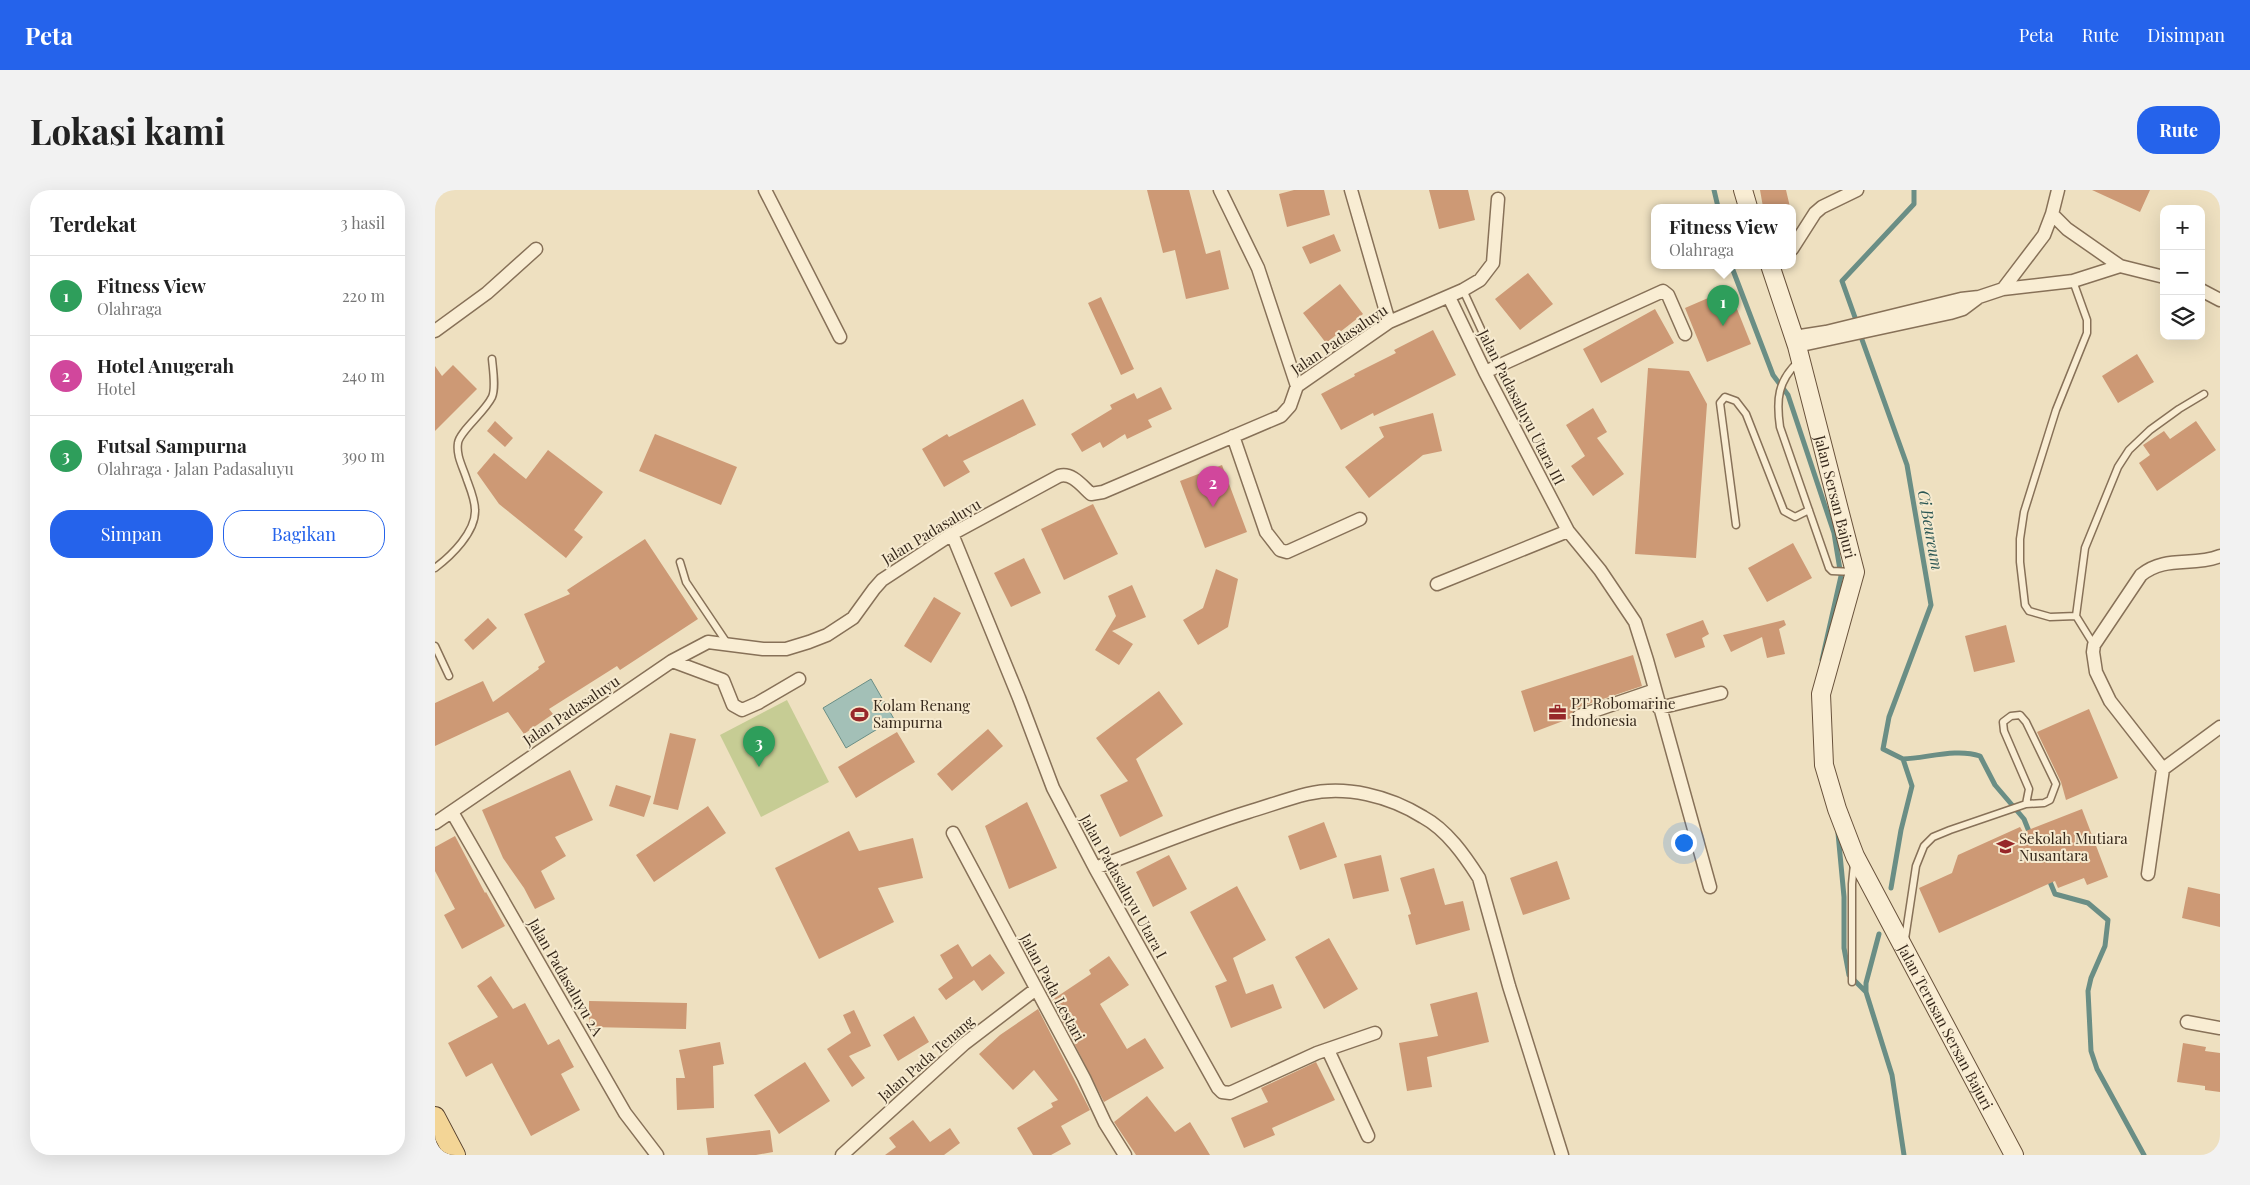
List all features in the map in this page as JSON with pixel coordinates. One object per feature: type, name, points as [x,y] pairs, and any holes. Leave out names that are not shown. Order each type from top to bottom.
[{"type":"main road","points":[[1743,190],[1747,204]]},
{"type":"main road","name":"Jalan Sersan Bajuri","points":[[1775,269],[1797,347],[1846,572],[1821,694],[1824,765],[1837,809],[1855,856],[1880,899]]},
{"type":"main road","name":"Jalan Terusan Sersan Bajuri","points":[[1880,899],[2014,1155]]},
{"type":"main road","points":[[435,1117],[455,1155]]},
{"type":"street","points":[[765,190],[840,337]]},
{"type":"street","points":[[1220,190],[1258,268],[1297,386]]},
{"type":"street","points":[[1351,190],[1389,322]]},
{"type":"street","points":[[1796,243],[1815,213],[1822,207],[1857,190]]},
{"type":"street","points":[[2003,289],[2044,235],[2058,190]]},
{"type":"street","name":"Jalan Padasaluyu","points":[[435,822],[672,661],[701,644],[713,641],[763,649],[786,648],[827,635],[853,618],[877,584],[953,534],[1059,476],[1065,474],[1072,477],[1091,494],[1103,492],[1281,416],[1290,406],[1297,386],[1389,322],[1449,297],[1480,280],[1493,264],[1498,199]]},
{"type":"street","points":[[2052,214],[2067,229],[2120,266],[2160,276]]},
{"type":"street","points":[[435,331],[487,293],[536,249]]},
{"type":"street","points":[[1797,347],[1827,336],[1933,311],[1961,299],[1979,297],[2003,289],[2073,281],[2120,266]]},
{"type":"street","points":[[1485,372],[1663,291],[1668,295],[1685,334]]},
{"type":"street","points":[[2205,292],[2220,300]]},
{"type":"street","name":"Jalan Padasaluyu Utara III","points":[[1449,297],[1485,372],[1568,531],[1600,570],[1635,622],[1710,887]]},
{"type":"street","points":[[1233,436],[1266,532],[1280,550],[1287,552],[1360,519]]},
{"type":"street","points":[[1437,584],[1568,531]]},
{"type":"street","name":"Jalan Padasaluyu Utara I","points":[[953,534],[1053,788],[1213,1082],[1222,1092],[1230,1093],[1328,1050],[1375,1033]]},
{"type":"street","points":[[2148,874],[2163,768],[2106,694],[2096,672],[2094,645],[2141,575],[2150,568],[2158,564],[2201,561],[2220,556]]},
{"type":"street","points":[[672,661],[723,680],[733,705],[742,710],[799,679]]},
{"type":"street","points":[[1579,716],[1655,690]]},
{"type":"street","points":[[1659,708],[1721,692]]},
{"type":"street","points":[[2163,768],[2220,727]]},
{"type":"street","points":[[1095,868],[1210,823],[1307,794],[1352,792],[1375,796],[1424,817],[1446,835],[1479,878],[1509,986],[1562,1155]]},
{"type":"street","name":"Jalan Padasaluyu 2A","points":[[452,812],[625,1113],[657,1155]]},
{"type":"street","name":"Jalan Pada Lestari","points":[[953,833],[1084,1078],[1105,1123],[1125,1155]]},
{"type":"street","name":"Jalan Pada Tenang","points":[[842,1155],[964,1044],[1036,990]]},
{"type":"street","points":[[2187,1022],[2220,1028]]},
{"type":"street","points":[[1328,1050],[1368,1136]]},
{"type":"lane","points":[[2073,281],[2087,320],[2087,333],[2055,410],[2024,512],[2020,539],[2020,562],[2025,605],[2029,611],[2050,616],[2076,616]]},
{"type":"lane","points":[[1463,290],[1498,366]]},
{"type":"lane","points":[[1797,347],[1779,391],[1778,410],[1780,427],[1829,568],[1832,571],[1846,572]]},
{"type":"lane","points":[[435,568],[453,555],[468,534],[475,510],[468,481],[458,456],[458,441],[463,432],[481,416],[493,396],[492,359]]},
{"type":"lane","points":[[2094,645],[2076,616],[2085,548],[2118,467],[2129,450],[2150,430],[2179,409],[2205,394]]},
{"type":"lane","points":[[1736,525],[1720,403],[1725,397],[1736,401],[1746,414],[1784,511],[1795,517],[1809,510]]},
{"type":"lane","points":[[681,562],[686,582],[727,644]]},
{"type":"lane","points":[[435,646],[449,676]]},
{"type":"lane","points":[[1904,944],[1916,866],[1924,846],[1933,837],[2026,804],[2044,803],[2050,800],[2056,784],[2025,722],[2020,715],[2015,714],[2003,722],[2004,731],[2029,789],[2026,804]]},
{"type":"lane","points":[[1852,982],[1851,884],[1855,856]]},
{"type":"green space","points":[[787,700],[829,782],[761,817],[720,735]]},
{"type":"water","name":"Kolam Renang Sampurna","points":[[871,679],[894,719],[846,748],[823,708]]},
{"type":"building","points":[[1147,190],[1189,190],[1206,254],[1220,250],[1229,289],[1186,299],[1175,250],[1163,253]]},
{"type":"building","points":[[1294,190],[1324,190],[1330,215],[1287,227],[1279,194]]},
{"type":"building","points":[[1429,190],[1468,190],[1475,220],[1439,229]]},
{"type":"building","points":[[1760,190],[1786,190],[1789,204],[1762,204]]},
{"type":"building","points":[[2092,190],[2150,190],[2140,212]]},
{"type":"building","points":[[1334,234],[1341,251],[1310,264],[1302,247]]},
{"type":"building","points":[[1528,273],[1553,304],[1520,330],[1495,299]]},
{"type":"building","points":[[1340,284],[1363,314],[1326,343],[1303,313]]},
{"type":"building","points":[[1729,289],[1751,344],[1707,362],[1685,308]]},
{"type":"building","points":[[1101,297],[1134,369],[1121,375],[1088,303]]},
{"type":"building","points":[[1655,309],[1674,343],[1601,383],[1583,349]]},
{"type":"building","points":[[1433,330],[1456,375],[1374,416],[1373,413],[1341,430],[1321,394],[1355,376],[1354,374],[1396,353],[1394,350]]},
{"type":"building","points":[[2137,354],[2154,382],[2118,403],[2102,376]]},
{"type":"building","points":[[453,365],[477,389],[435,431],[435,366],[442,376]]},
{"type":"building","points":[[1648,368],[1689,371],[1707,404],[1696,558],[1635,554]]},
{"type":"building","points":[[1161,387],[1172,409],[1148,420],[1152,427],[1127,439],[1125,434],[1103,448],[1100,442],[1082,452],[1071,434],[1112,409],[1110,405],[1134,393],[1137,399]]},
{"type":"building","points":[[1023,399],[1036,425],[963,461],[970,472],[944,487],[922,449],[947,434],[949,437]]},
{"type":"building","points":[[1593,408],[1607,432],[1597,438],[1624,474],[1593,496],[1571,466],[1585,456],[1566,425]]},
{"type":"building","points":[[1433,413],[1442,451],[1423,455],[1369,498],[1345,467],[1384,437],[1379,427]]},
{"type":"building","points":[[495,421],[513,438],[505,447],[487,431]]},
{"type":"building","points":[[2196,421],[2216,450],[2157,491],[2139,463],[2150,455],[2143,445],[2164,431],[2170,439]]},
{"type":"building","points":[[655,434],[737,467],[721,505],[639,471]]},
{"type":"building","points":[[548,450],[603,492],[574,530],[583,537],[566,558],[499,504],[477,473],[494,453],[526,479]]},
{"type":"building","points":[[1222,465],[1247,532],[1205,548],[1180,481]]},
{"type":"building","points":[[1093,504],[1118,554],[1064,580],[1041,529]]},
{"type":"building","points":[[645,539],[698,619],[620,670],[617,666],[549,709],[553,714],[524,734],[508,712],[435,746],[435,703],[483,681],[493,702],[539,669],[538,667],[545,662],[524,614],[570,594],[567,590]]},
{"type":"building","points":[[1793,543],[1812,578],[1767,602],[1748,568]]},
{"type":"building","points":[[1024,558],[1041,593],[1011,607],[994,573]]},
{"type":"building","points":[[1216,569],[1238,579],[1228,627],[1198,645],[1183,620],[1203,608]]},
{"type":"building","points":[[1132,585],[1146,617],[1112,631],[1133,644],[1119,665],[1095,650],[1116,616],[1108,596]]},
{"type":"building","points":[[934,597],[961,613],[931,663],[904,646]]},
{"type":"building","points":[[488,618],[497,628],[473,650],[464,640]]},
{"type":"building","points":[[1703,620],[1709,634],[1702,638],[1705,647],[1675,658],[1666,634]]},
{"type":"building","points":[[1784,620],[1786,625],[1779,629],[1785,654],[1767,658],[1762,637],[1731,652],[1723,635]]},
{"type":"building","points":[[2006,625],[2015,662],[1974,672],[1965,636]]},
{"type":"building","name":"PT Robomarine Indonesia","points":[[1633,655],[1642,686],[1576,708],[1571,718],[1534,732],[1521,691]]},
{"type":"building","points":[[1159,691],[1183,724],[1136,759],[1163,816],[1120,837],[1100,795],[1128,781],[1096,738]]},
{"type":"building","points":[[2089,709],[2118,778],[2066,800],[2061,782],[2037,732]]},
{"type":"building","points":[[988,729],[1003,746],[952,791],[937,774]]},
{"type":"building","points":[[897,732],[915,762],[856,798],[838,767]]},
{"type":"building","points":[[670,733],[696,739],[678,810],[653,804]]},
{"type":"building","points":[[570,770],[593,820],[555,837],[566,856],[541,871],[555,899],[535,909],[524,888],[503,858],[482,810]]},
{"type":"building","points":[[616,785],[651,796],[644,817],[609,806]]},
{"type":"building","points":[[1027,802],[1057,868],[1009,889],[985,826]]},
{"type":"building","points":[[708,806],[726,833],[654,882],[636,855]]},
{"type":"building","name":"Sekolah Mutiara Nusantara","points":[[2082,809],[2108,877],[2087,885],[2084,878],[2058,888],[2055,881],[1939,933],[1919,888],[1952,873],[1958,855],[2020,827],[2023,832]]},
{"type":"building","points":[[1324,822],[1337,857],[1300,870],[1288,836]]},
{"type":"building","points":[[849,831],[859,851],[913,838],[923,878],[878,888],[894,922],[819,959],[775,868]]},
{"type":"building","points":[[455,836],[505,926],[462,949],[444,915],[455,909],[435,871],[435,847]]},
{"type":"building","points":[[1169,855],[1187,889],[1153,907],[1136,872]]},
{"type":"building","points":[[1381,855],[1389,891],[1353,899],[1344,864]]},
{"type":"building","points":[[1557,861],[1570,899],[1523,915],[1510,878]]},
{"type":"building","points":[[1434,868],[1445,905],[1463,901],[1470,930],[1416,945],[1408,915],[1411,914],[1400,878]]},
{"type":"building","points":[[1237,886],[1266,940],[1233,958],[1246,994],[1273,984],[1282,1008],[1231,1028],[1215,986],[1227,981],[1190,912]]},
{"type":"building","points":[[2188,887],[2220,894],[2220,927],[2182,918]]},
{"type":"building","points":[[1329,938],[1358,989],[1324,1009],[1295,957]]},
{"type":"building","points":[[958,944],[972,967],[990,954],[1005,973],[982,991],[974,980],[946,1000],[938,989],[953,978],[940,955]]},
{"type":"building","points":[[1109,956],[1129,985],[1100,1004],[1127,1049],[1145,1038],[1164,1068],[1104,1102],[1052,1000],[1091,974],[1089,970]]},
{"type":"building","points":[[491,976],[513,1009],[525,1003],[548,1045],[559,1039],[574,1067],[561,1074],[580,1110],[531,1136],[492,1063],[466,1077],[448,1043],[498,1017],[477,986]]},
{"type":"building","points":[[1477,992],[1489,1042],[1427,1057],[1432,1087],[1407,1091],[1399,1043],[1438,1036],[1430,1004]]},
{"type":"building","points":[[589,1001],[687,1003],[686,1029],[589,1027]]},
{"type":"building","points":[[1038,1009],[1090,1110],[1061,1126],[1071,1144],[1051,1155],[1033,1155],[1017,1128],[1053,1107],[1051,1103],[1058,1100],[1034,1070],[1013,1090],[979,1054],[1000,1035]]},
{"type":"building","points":[[854,1010],[871,1046],[849,1056],[865,1078],[852,1087],[827,1049],[851,1033],[843,1015]]},
{"type":"building","points":[[914,1016],[929,1042],[898,1061],[883,1035]]},
{"type":"building","points":[[720,1042],[724,1064],[713,1066],[714,1108],[677,1110],[676,1078],[685,1078],[679,1050]]},
{"type":"building","points":[[2183,1043],[2206,1047],[2205,1051],[2220,1053],[2220,1092],[2205,1090],[2205,1086],[2177,1082]]},
{"type":"building","points":[[805,1062],[830,1101],[779,1134],[754,1095]]},
{"type":"building","points":[[1316,1062],[1335,1100],[1272,1128],[1275,1135],[1244,1148],[1231,1118],[1268,1102],[1261,1088]]},
{"type":"building","points":[[1147,1096],[1175,1132],[1190,1122],[1210,1155],[1136,1155],[1114,1122]]},
{"type":"building","points":[[913,1120],[930,1142],[950,1128],[960,1143],[944,1155],[885,1155],[896,1147],[889,1138]]},
{"type":"building","points":[[770,1130],[773,1152],[756,1155],[708,1155],[706,1138]]},
{"type":"waterway","points":[[1714,190],[1717,204]]},
{"type":"waterway","name":"Ci Beureum","points":[[1857,323],[1842,281],[1914,204],[1914,190]]},
{"type":"waterway","points":[[1733,269],[1773,375],[1788,395],[1834,533],[1841,576],[1822,660]]},
{"type":"waterway","name":"Ci Beureum","points":[[1860,334],[1907,465],[1931,605],[1889,717],[1883,749],[1903,759],[1912,786],[1901,830],[1891,888]]},
{"type":"waterway","points":[[1903,759],[1952,753],[1980,756],[1995,785],[2024,819],[2030,834]]},
{"type":"waterway","points":[[1838,833],[1844,897],[1844,948],[1849,975],[1866,992]]},
{"type":"waterway","points":[[2048,877],[2055,894],[2088,903],[2108,920],[2105,946],[2091,978],[2088,991],[2091,1051],[2097,1069],[2144,1155]]},
{"type":"waterway","points":[[1879,934],[1866,983],[1866,992],[1892,1075],[1904,1155]]},
{"type":"place","name":"Fitness View","points":[[1723,326]]},
{"type":"place","name":"Hotel Anugerah","points":[[1213,507]]},
{"type":"place","name":"PT Robomarine Indonesia","points":[[1557,712]]},
{"type":"place","name":"Kolam Renang Sampurna","points":[[859,714]]},
{"type":"place","name":"Futsal Sampurna","points":[[759,767]]},
{"type":"place","name":"Sekolah Mutiara Nusantara","points":[[2005,847]]}]
